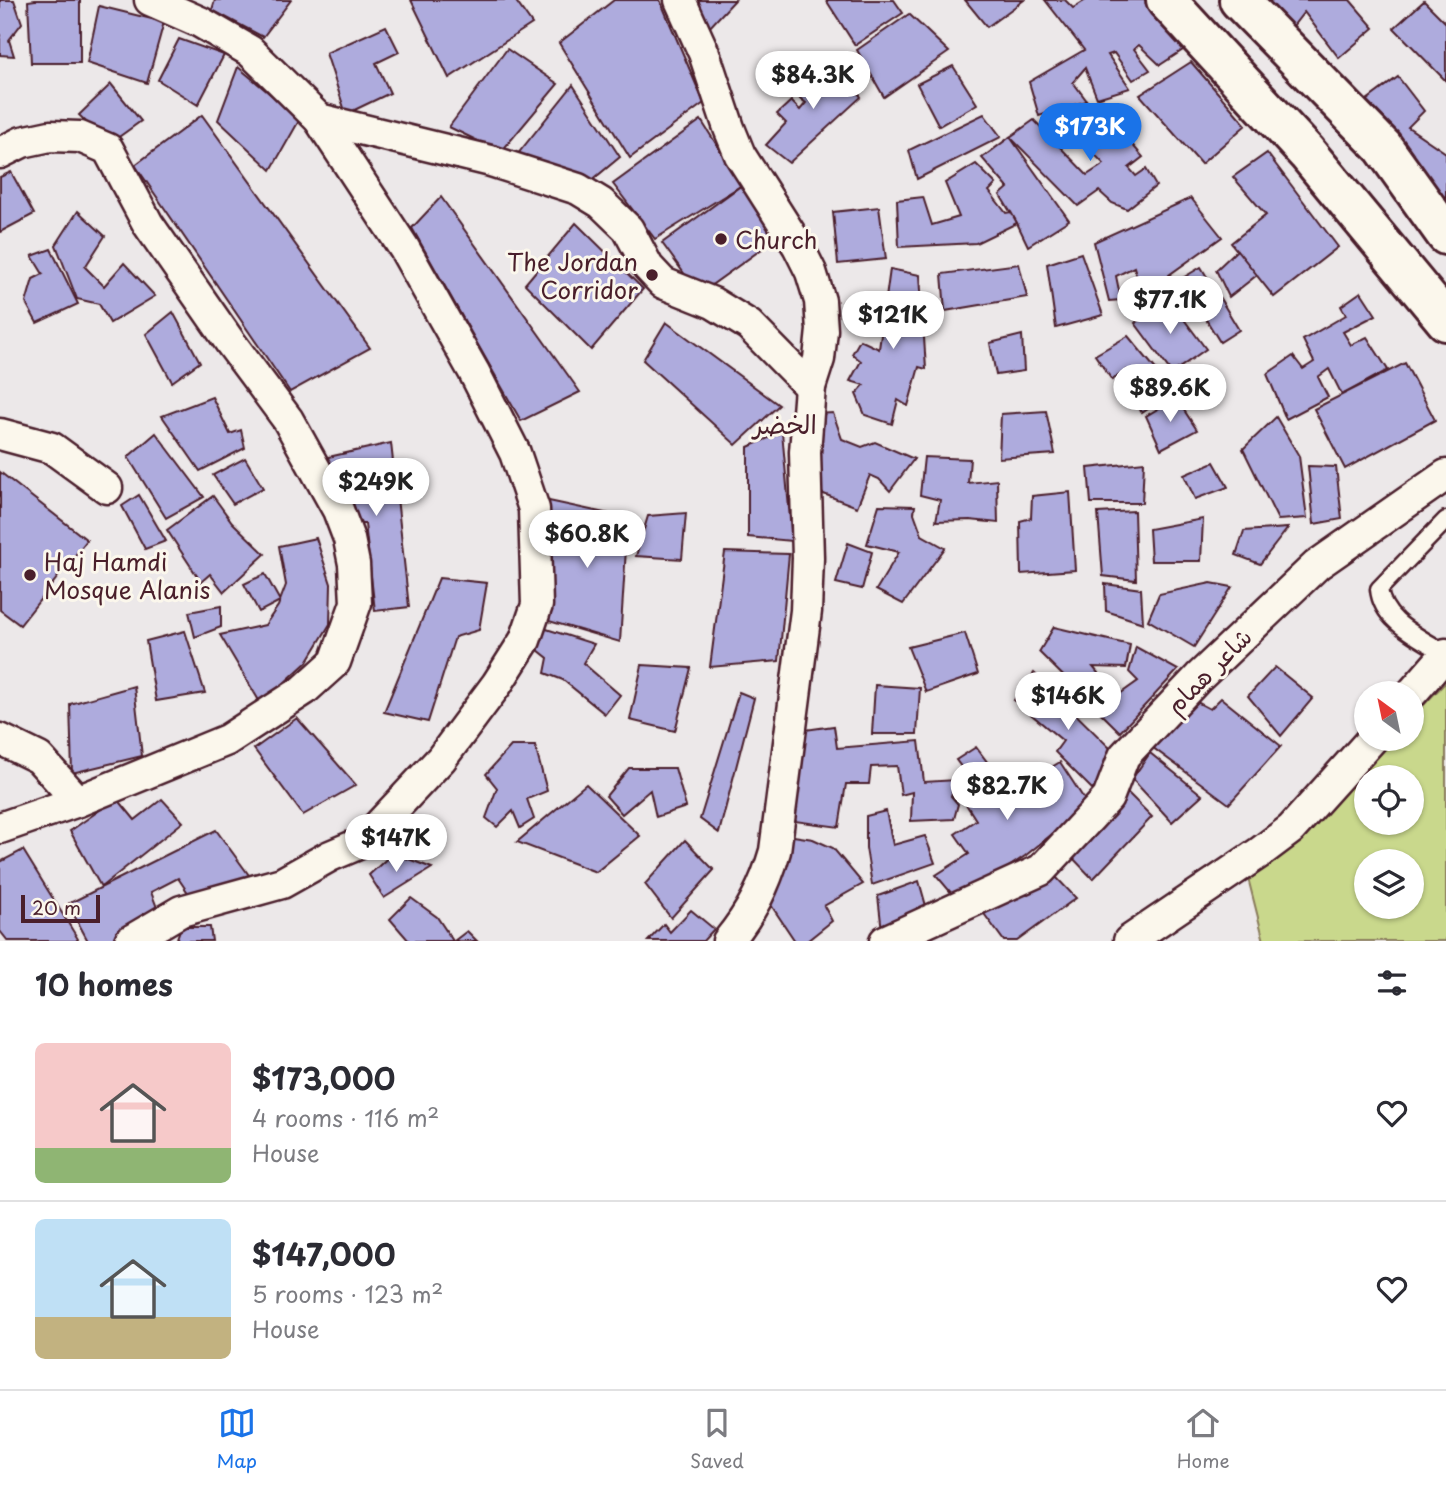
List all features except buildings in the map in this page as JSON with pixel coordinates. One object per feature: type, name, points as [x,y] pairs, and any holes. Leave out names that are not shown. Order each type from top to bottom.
[{"type":"main road","points":[[1166,0],[1307,153],[1446,321]]},
{"type":"main road","points":[[1239,0],[1383,148],[1446,235]]},
{"type":"street","points":[[130,941],[181,911],[282,883],[330,856],[363,842],[441,759],[497,684],[525,640],[537,605],[534,509],[515,453],[474,372],[404,248],[319,120],[250,51],[200,22],[150,0]]},
{"type":"street","points":[[680,0],[705,53],[740,155],[811,272],[820,301],[822,330],[819,359],[810,387],[805,452],[808,558],[806,611],[775,851],[757,900],[728,941]]},
{"type":"street","points":[[319,120],[491,162],[578,189],[601,203],[628,229],[648,267],[663,283],[713,303],[749,325],[810,387]]},
{"type":"street","points":[[0,153],[22,142],[50,136],[80,136],[108,149],[148,224],[288,420],[338,510],[349,539],[354,564],[356,603],[335,662],[314,680],[228,740],[78,801],[0,828]]},
{"type":"street","points":[[0,433],[52,448],[107,488]]},
{"type":"street","name":"شاعر همام","points":[[885,941],[1041,870],[1108,798],[1124,755],[1199,677],[1317,565],[1446,475]]},
{"type":"street","points":[[1422,681],[1446,654]]},
{"type":"street","points":[[0,739],[39,758],[78,801]]},
{"type":"street","points":[[1129,941],[1291,829],[1362,751]]},
{"type":"lane","points":[[1446,520],[1379,589],[1384,609],[1393,619],[1446,654]]},
{"type":"green space","points":[[1446,682],[1446,941],[1264,941],[1247,874],[1354,773],[1354,835],[1424,835],[1424,765],[1362,765],[1377,751],[1424,751],[1424,705]]},
{"type":"place","name":"Church","points":[[721,239]]},
{"type":"place","name":"The Jordan Corridor","points":[[652,275]]},
{"type":"place","name":"Haj Hamdi Mosque Alanis","points":[[30,575]]},
{"type":"district","name":"الخضر","points":[[785,423]]}]
